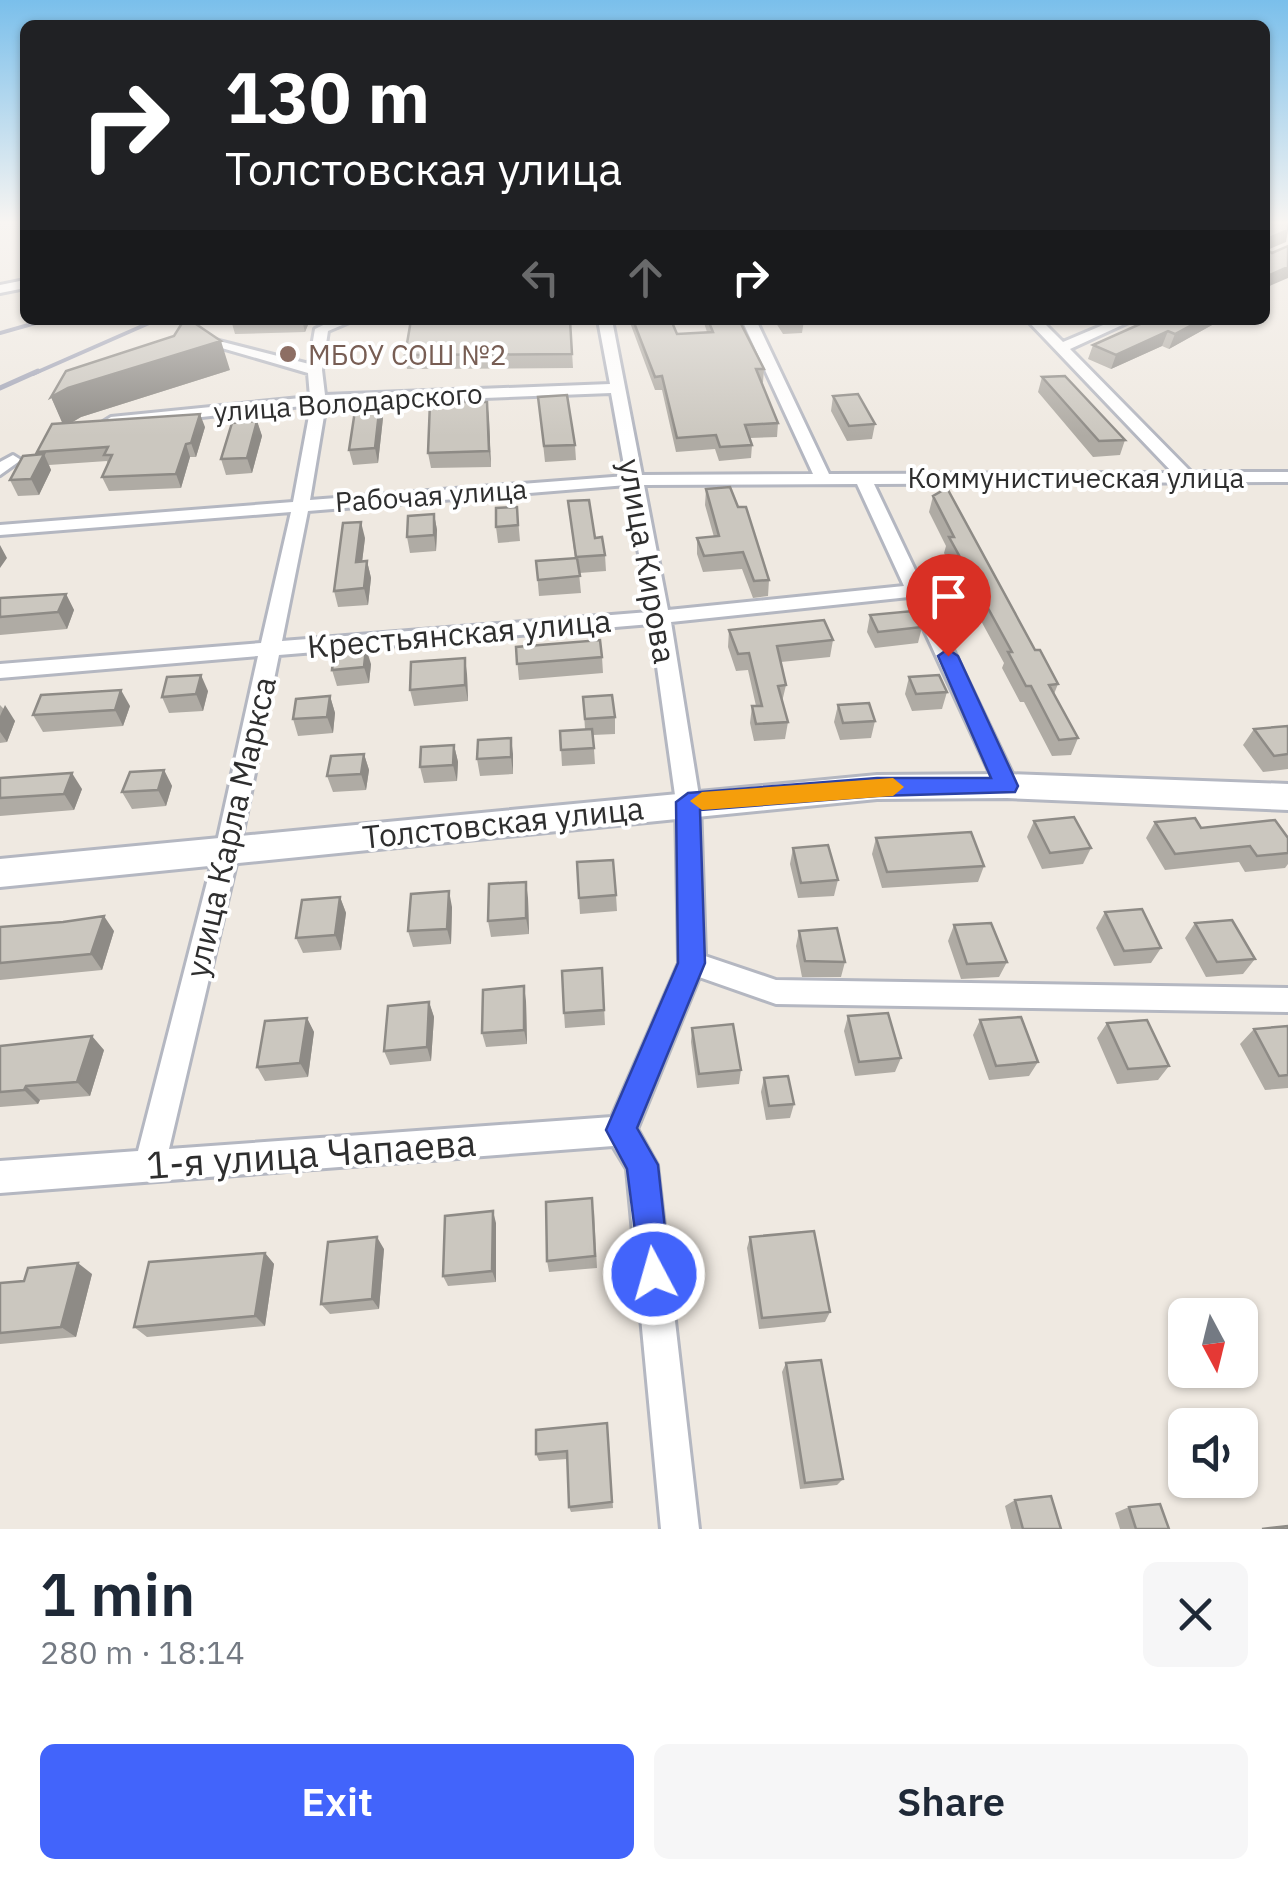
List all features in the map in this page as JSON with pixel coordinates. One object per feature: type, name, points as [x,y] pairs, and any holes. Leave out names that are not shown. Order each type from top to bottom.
[{"type":"main road","name":"Толстовская улица","points":[[0,872],[688,802],[877,787],[1007,786],[1288,796]]},
{"type":"street","name":"улица Карла Маркса","points":[[150,1164],[226,851],[301,505],[320,400],[315,370],[322,330],[335,325]]},
{"type":"street","name":"улица Кирова","points":[[606,325],[660,617],[688,802],[692,963]]},
{"type":"street","points":[[750,325],[822,476]]},
{"type":"street","points":[[1039,325],[1184,476]]},
{"type":"street","points":[[1062,348],[1115,325]]},
{"type":"street","points":[[215,344],[315,370]]},
{"type":"street","name":"улица Володарского","points":[[100,424],[320,400],[616,388]]},
{"type":"street","name":"Рабочая улица","points":[[0,530],[633,480],[822,476],[863,479]]},
{"type":"street","name":"Коммунистическая улица","points":[[863,479],[1288,476]]},
{"type":"street","points":[[863,479],[1007,786]]},
{"type":"street","name":"Крестьянская улица","points":[[0,671],[660,617],[918,590]]},
{"type":"street","points":[[680,1529],[642,1165],[621,1130],[692,963],[776,992],[1288,1000]]},
{"type":"street","name":"1-я улица Чапаева","points":[[0,1177],[621,1130]]},
{"type":"building","points":[[181,325],[197,325],[221,341],[68,388],[51,397],[66,371],[174,336]]},
{"type":"building","points":[[410,325],[570,325],[572,354],[405,355]]},
{"type":"building","points":[[635,325],[673,325],[677,334],[713,332],[710,325],[742,325],[764,369],[756,369],[778,423],[745,425],[752,445],[720,447],[716,435],[677,438],[662,376],[655,377]]},
{"type":"building","points":[[1138,325],[1192,325],[1175,334],[1168,331],[1116,355],[1093,345]]},
{"type":"building","points":[[1065,376],[1125,440],[1099,441],[1042,377]]},
{"type":"building","points":[[858,394],[875,424],[849,426],[833,396]]},
{"type":"building","points":[[567,395],[575,445],[544,446],[538,397]]},
{"type":"building","points":[[430,402],[487,402],[489,451],[428,453]]},
{"type":"building","points":[[380,403],[375,448],[349,450],[356,404]]},
{"type":"building","points":[[200,414],[176,474],[102,477],[112,455],[104,455],[108,447],[37,452],[52,424]]},
{"type":"building","points":[[257,421],[247,458],[221,459],[232,423]]},
{"type":"building","points":[[44,454],[31,479],[10,480],[23,456]]},
{"type":"building","points":[[730,487],[738,507],[746,507],[769,580],[754,581],[743,552],[704,556],[697,538],[719,536],[706,489]]},
{"type":"building","points":[[947,488],[1035,650],[1040,650],[1058,684],[1049,685],[1078,738],[1059,740],[1008,652],[1012,652],[949,537],[954,537],[933,496]]},
{"type":"building","points":[[589,500],[595,538],[602,537],[605,555],[576,557],[568,501]]},
{"type":"building","points":[[517,507],[518,525],[496,527],[496,508]]},
{"type":"building","points":[[434,514],[434,535],[407,537],[408,516]]},
{"type":"building","points":[[361,522],[356,562],[367,561],[364,588],[334,591],[343,523]]},
{"type":"building","points":[[577,558],[580,576],[538,580],[536,561]]},
{"type":"building","points":[[66,594],[58,612],[0,617],[0,598]]},
{"type":"building","points":[[913,611],[922,627],[878,632],[870,615]]},
{"type":"building","points":[[824,620],[833,640],[777,646],[786,685],[778,686],[788,722],[756,724],[752,706],[762,706],[749,653],[738,654],[729,630]]},
{"type":"building","points":[[600,640],[602,657],[517,664],[516,647]]},
{"type":"building","points":[[366,648],[364,667],[332,670],[334,651]]},
{"type":"building","points":[[465,658],[465,685],[410,690],[411,662]]},
{"type":"building","points":[[201,675],[196,694],[162,697],[167,677]]},
{"type":"building","points":[[939,675],[947,692],[916,694],[909,677]]},
{"type":"building","points":[[121,690],[115,710],[33,715],[41,695]]},
{"type":"building","points":[[612,695],[615,717],[585,719],[583,697]]},
{"type":"building","points":[[330,696],[327,717],[293,719],[296,699]]},
{"type":"building","points":[[869,703],[875,721],[843,723],[838,705]]},
{"type":"building","points":[[1288,726],[1288,754],[1274,756],[1254,729]]},
{"type":"building","points":[[592,729],[594,748],[561,750],[560,731]]},
{"type":"building","points":[[511,738],[511,757],[477,759],[478,740]]},
{"type":"building","points":[[454,745],[453,765],[420,767],[421,747]]},
{"type":"building","points":[[364,754],[361,774],[327,776],[331,756]]},
{"type":"building","points":[[164,770],[158,790],[122,792],[130,772]]},
{"type":"building","points":[[72,773],[64,794],[0,798],[0,778]]},
{"type":"building","points":[[1074,817],[1091,848],[1050,853],[1034,821]]},
{"type":"building","points":[[1195,818],[1201,828],[1275,820],[1288,838],[1288,853],[1257,856],[1250,846],[1175,854],[1155,822]]},
{"type":"building","points":[[971,832],[984,866],[887,872],[876,838]]},
{"type":"building","points":[[828,845],[838,880],[801,883],[793,848]]},
{"type":"building","points":[[613,860],[616,895],[579,898],[577,862]]},
{"type":"building","points":[[526,882],[526,918],[488,921],[489,884]]},
{"type":"building","points":[[449,891],[447,929],[408,931],[411,894]]},
{"type":"building","points":[[340,897],[335,935],[296,938],[302,900]]},
{"type":"building","points":[[1142,909],[1161,948],[1124,951],[1105,912]]},
{"type":"building","points":[[104,916],[91,954],[0,963],[0,927]]},
{"type":"building","points":[[1232,920],[1255,959],[1217,962],[1195,923]]},
{"type":"building","points":[[991,923],[1007,962],[967,964],[954,925]]},
{"type":"building","points":[[837,928],[845,962],[805,961],[799,931]]},
{"type":"building","points":[[602,968],[604,1010],[564,1013],[562,971]]},
{"type":"building","points":[[524,986],[524,1030],[482,1033],[483,990]]},
{"type":"building","points":[[429,1002],[427,1047],[384,1051],[388,1006]]},
{"type":"building","points":[[888,1013],[901,1058],[859,1062],[848,1016]]},
{"type":"building","points":[[1021,1017],[1038,1062],[996,1066],[980,1020]]},
{"type":"building","points":[[307,1018],[300,1063],[257,1067],[265,1021]]},
{"type":"building","points":[[1147,1020],[1169,1066],[1128,1069],[1107,1023]]},
{"type":"building","points":[[733,1024],[741,1070],[699,1074],[692,1028]]},
{"type":"building","points":[[1288,1026],[1288,1075],[1279,1076],[1254,1029]]},
{"type":"building","points":[[92,1036],[77,1082],[0,1092],[0,1046]]},
{"type":"building","points":[[788,1076],[794,1104],[769,1106],[764,1078]]},
{"type":"building","points":[[592,1198],[595,1256],[547,1261],[546,1202]]},
{"type":"building","points":[[493,1211],[492,1271],[443,1276],[445,1216]]},
{"type":"building","points":[[814,1231],[830,1312],[762,1318],[750,1237]]},
{"type":"building","points":[[377,1237],[372,1299],[321,1304],[328,1242]]},
{"type":"building","points":[[265,1253],[255,1316],[134,1327],[149,1262]]},
{"type":"building","points":[[78,1263],[61,1327],[0,1333],[0,1283],[24,1281],[28,1268]]},
{"type":"building","points":[[821,1360],[843,1479],[805,1483],[786,1363]]},
{"type":"building","points":[[607,1423],[612,1502],[569,1507],[567,1451],[536,1454],[536,1430]]},
{"type":"building","points":[[1051,1496],[1061,1529],[1023,1529],[1015,1500]]},
{"type":"building","points":[[1160,1504],[1169,1529],[1136,1529],[1129,1507]]},
{"type":"railway","points":[[0,333],[28,325]]},
{"type":"railway","points":[[33,374],[145,325]]},
{"type":"railway","points":[[0,388],[38,371]]},
{"type":"slow traffic","points":[[702,801],[893,787]]},
{"type":"place","name":"МБОУ СОШ №2","points":[[288,354]]},
{"type":"route","points":[[654,1274],[642,1165],[621,1130],[692,963],[688,802],[877,787],[1007,786],[948,656]]}]
